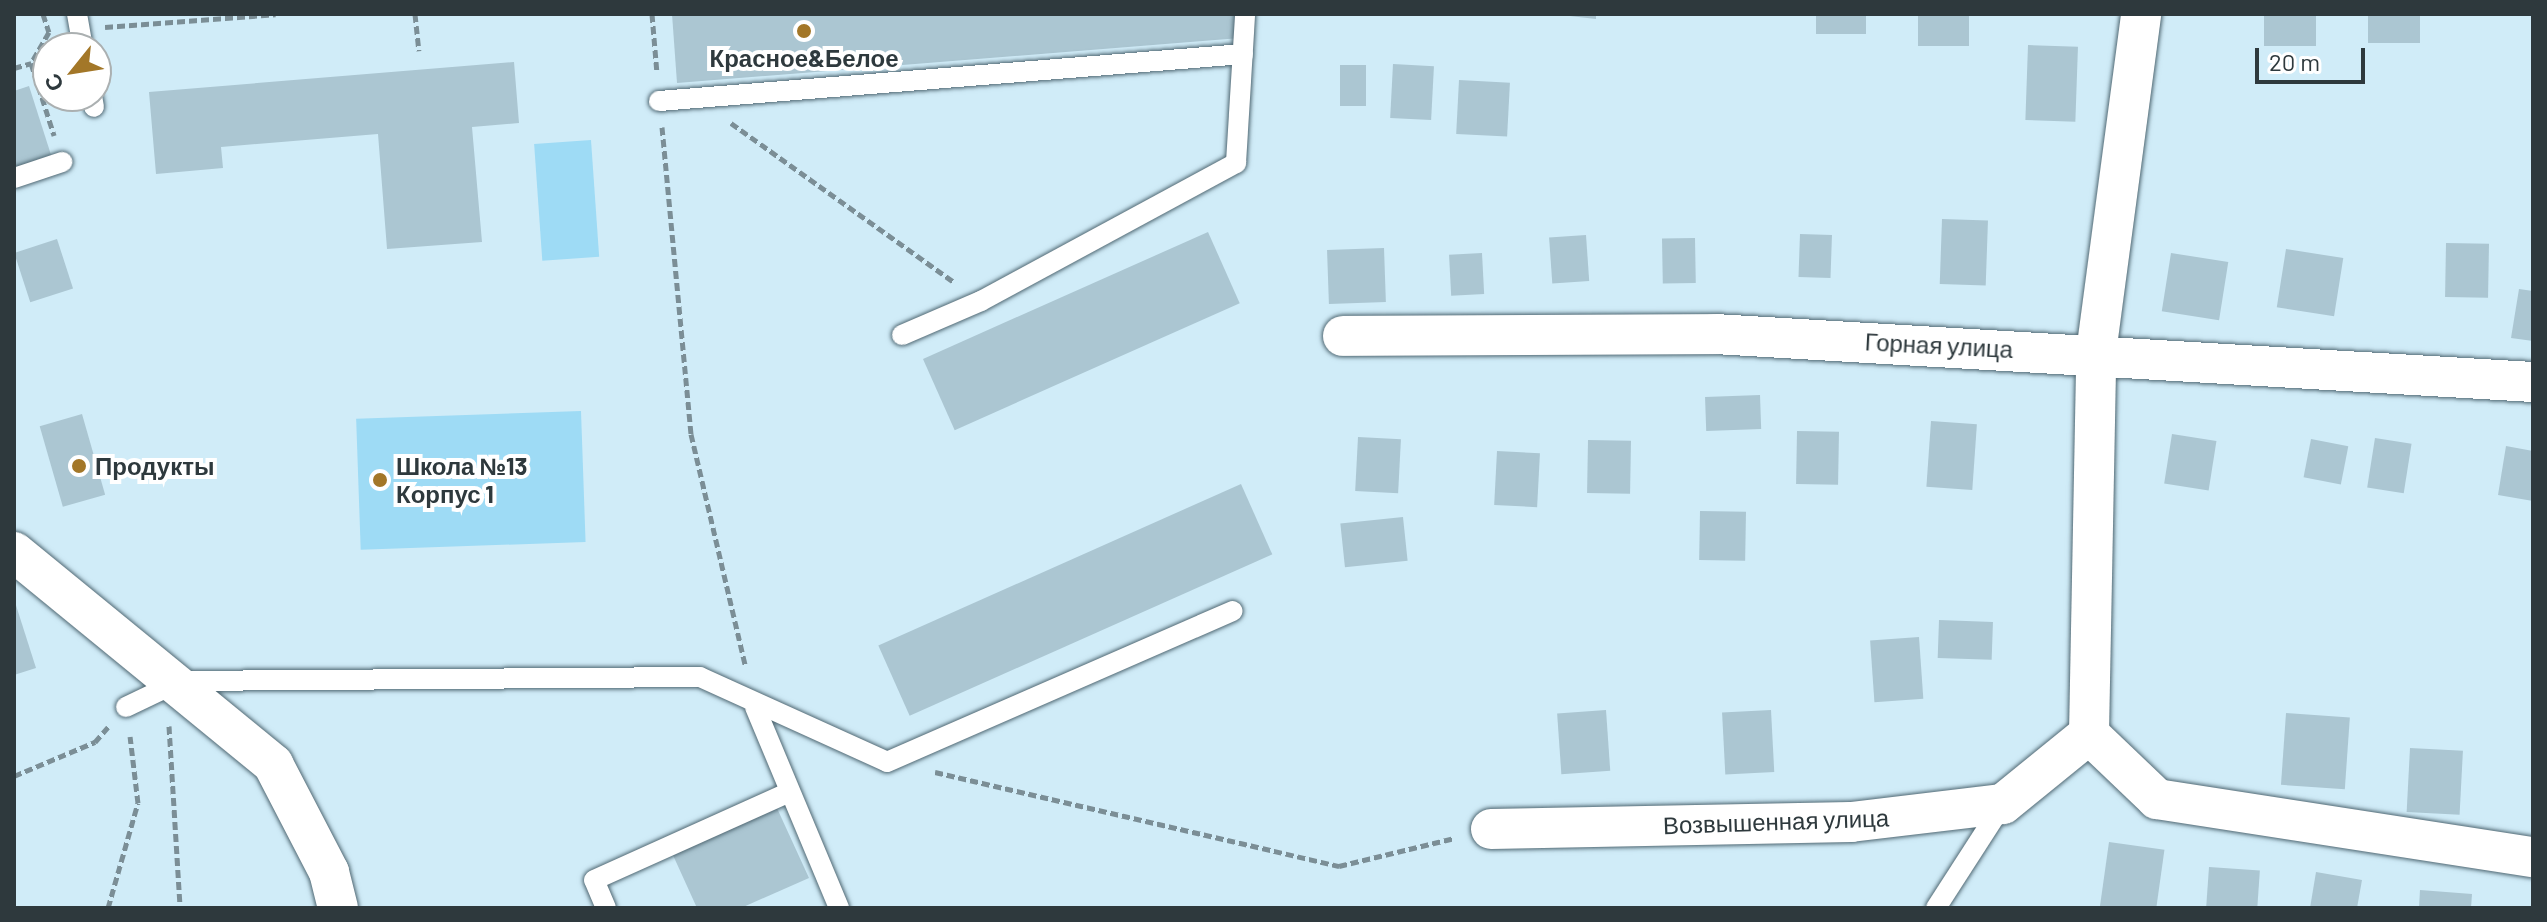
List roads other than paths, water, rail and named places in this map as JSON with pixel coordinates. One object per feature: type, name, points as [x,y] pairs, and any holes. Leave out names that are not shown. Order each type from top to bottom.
[{"type":"street","points":[[2141,14],[2096,353],[2089,734],[2157,799],[2533,857]]},
{"type":"street","name":"Горная улица","points":[[1343,336],[1715,334],[2096,353],[2533,382]]},
{"type":"street","points":[[14,552],[180,681],[273,764],[329,872],[338,908]]},
{"type":"street","points":[[2003,804],[2044,765],[2089,734]]},
{"type":"street","name":"Возвышенная улица","points":[[1491,829],[1851,822],[2003,804]]},
{"type":"lane","points":[[902,335],[981,301],[1236,163],[1245,14]]},
{"type":"lane","points":[[659,101],[1243,54]]},
{"type":"lane","points":[[14,178],[62,162]]},
{"type":"lane","points":[[126,707],[180,681],[700,677],[755,707],[887,762],[1232,611]]},
{"type":"lane","points":[[755,707],[788,793],[839,908]]},
{"type":"lane","points":[[606,908],[594,880],[788,793]]},
{"type":"lane","points":[[1936,908],[2003,804]]},
{"type":"place","name":"Красное&Белое","points":[[804,31]]},
{"type":"place","name":"Продукты","points":[[79,466]]},
{"type":"place","name":"Школа №13 Корпус 1","points":[[380,480]]}]
